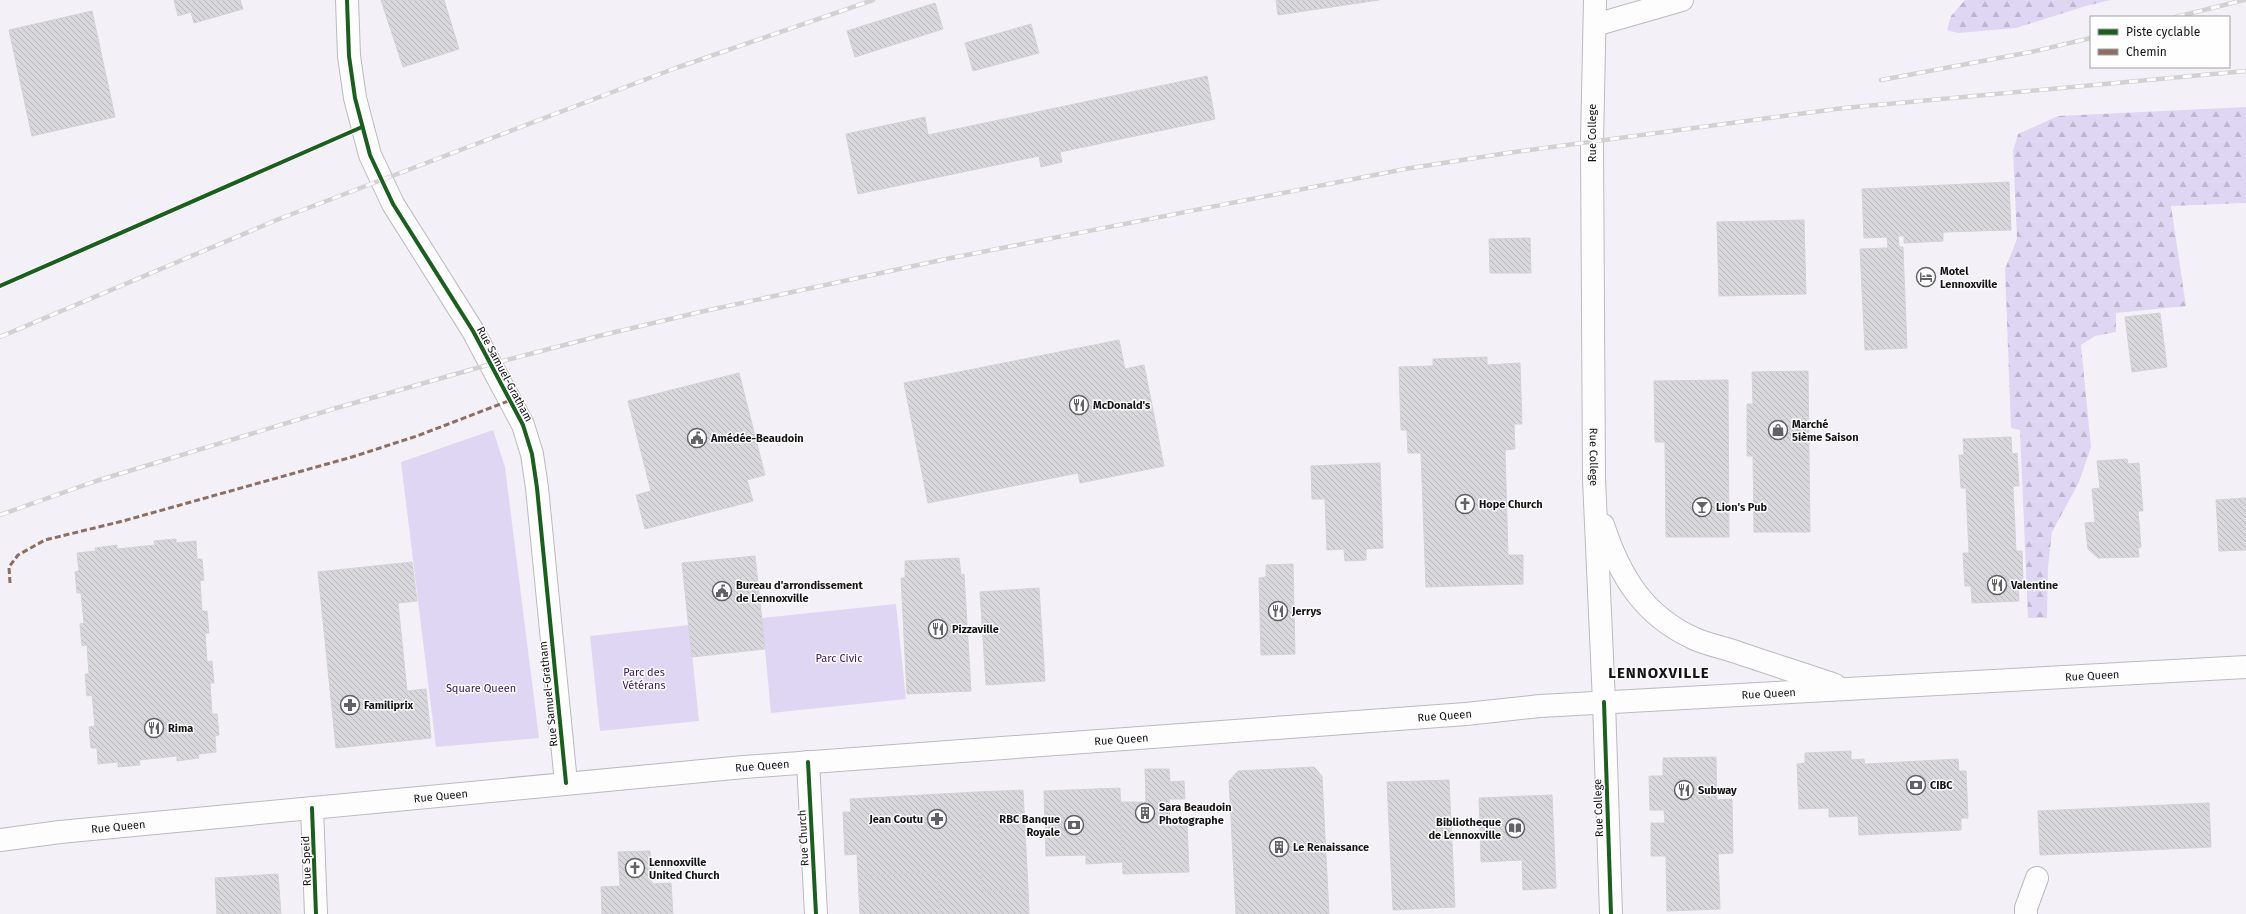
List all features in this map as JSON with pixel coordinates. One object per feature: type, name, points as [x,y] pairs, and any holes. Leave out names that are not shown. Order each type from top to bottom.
[{"type":"main road","name":"Rue Samuel-Gratham","points":[[347,0],[349,56],[355,98],[370,155],[393,204],[473,331],[511,400],[523,425],[532,454],[537,488],[566,783]]},
{"type":"main road","name":"Rue College","points":[[1595,0],[1592,129],[1595,501],[1604,702],[1611,914]]},
{"type":"main road","points":[[1595,25],[1682,0]]},
{"type":"main road","points":[[1595,501],[1610,549],[1624,577],[1638,598],[1667,624],[1696,640],[1846,688]]},
{"type":"main road","name":"Rue Queen","points":[[0,840],[60,832],[566,783],[808,762],[1604,702],[2246,667]]},
{"type":"main road","name":"Rue Church","points":[[808,762],[816,914]]},
{"type":"main road","name":"Rue Speid","points":[[312,808],[316,914]]},
{"type":"main road","points":[[2026,914],[2026,908],[2037,878]]},
{"type":"green space","points":[[1965,0],[2111,0],[2086,6],[2016,28],[1958,33],[1947,30],[1951,16]]},
{"type":"green space","points":[[2246,107],[2246,203],[2171,206],[2186,306],[2116,313],[2116,332],[2095,336],[2081,345],[2091,447],[2079,482],[2052,532],[2048,567],[2047,618],[2028,618],[2020,430],[2011,428],[2005,269],[2017,239],[2013,151],[2018,134],[2058,116]]},
{"type":"green space","name":"Square Queen","points":[[493,430],[505,467],[539,738],[436,747],[401,462]]},
{"type":"green space","name":"Parc Civic","points":[[896,604],[906,699],[771,713],[762,618]]},
{"type":"green space","name":"Parc des Vétérans","points":[[689,625],[699,721],[600,731],[590,636]]},
{"type":"building","points":[[174,0],[240,0],[243,9],[194,23],[191,12],[178,16]]},
{"type":"building","points":[[381,0],[444,0],[459,49],[403,67]]},
{"type":"building","points":[[1276,0],[1379,0],[1278,15]]},
{"type":"building","points":[[935,3],[943,29],[855,57],[847,31]]},
{"type":"building","points":[[92,11],[115,117],[32,136],[9,30]]},
{"type":"building","points":[[1031,24],[1039,53],[973,71],[965,43]]},
{"type":"building","points":[[1207,76],[1215,119],[1060,152],[1062,162],[1041,167],[1039,156],[858,194],[846,134],[925,117],[928,135]]},
{"type":"building","points":[[2009,182],[2011,230],[1943,232],[1943,241],[1904,243],[1904,236],[1898,236],[1899,247],[1903,247],[1907,348],[1865,350],[1860,249],[1888,248],[1887,237],[1864,238],[1862,189]]},
{"type":"building","points":[[1804,220],[1806,294],[1719,296],[1717,222]]},
{"type":"building","points":[[1530,238],[1531,273],[1490,273],[1489,239]]},
{"type":"building","points":[[2160,313],[2167,367],[2132,372],[2125,317]]},
{"type":"building","points":[[1119,340],[1125,369],[1144,365],[1164,466],[1080,483],[1078,473],[928,503],[904,383]]},
{"type":"building","name":"Hope Church","points":[[1487,357],[1487,365],[1520,363],[1522,424],[1514,424],[1515,449],[1505,450],[1508,555],[1523,555],[1523,584],[1426,587],[1421,453],[1408,453],[1407,430],[1401,430],[1399,367],[1433,366],[1433,359]]},
{"type":"building","name":"Marché 5ième Saison","points":[[1808,371],[1810,532],[1754,532],[1753,456],[1747,456],[1747,404],[1753,404],[1752,372]]},
{"type":"building","name":"Amédée-Beaudoin","points":[[739,373],[765,475],[747,480],[753,501],[645,529],[636,495],[651,491],[628,401]]},
{"type":"building","points":[[1728,380],[1729,537],[1666,537],[1665,442],[1655,442],[1654,381]]},
{"type":"building","points":[[2011,437],[2012,454],[2017,453],[2019,486],[2013,486],[2016,551],[2022,551],[2023,584],[2018,584],[2019,601],[1972,603],[1971,586],[1965,586],[1963,553],[1969,553],[1966,488],[1961,488],[1959,455],[1964,455],[1963,439]]},
{"type":"building","points":[[2127,459],[2128,464],[2139,463],[2143,511],[2138,511],[2141,547],[2138,548],[2139,557],[2098,558],[2088,549],[2085,523],[2095,522],[2092,489],[2100,488],[2097,461]]},
{"type":"building","points":[[1380,463],[1383,548],[1366,549],[1366,560],[1345,561],[1344,549],[1327,550],[1325,499],[1312,499],[1311,466]]},
{"type":"building","points":[[2246,498],[2246,550],[2219,551],[2216,500]]},
{"type":"building","points":[[176,539],[176,543],[196,541],[197,559],[202,559],[204,580],[200,581],[202,611],[207,611],[209,633],[205,633],[207,662],[212,661],[214,683],[210,683],[212,714],[217,714],[219,735],[215,736],[216,752],[198,754],[199,758],[177,761],[177,756],[139,760],[140,765],[118,767],[118,762],[98,764],[97,748],[91,748],[89,727],[95,726],[92,695],[87,696],[85,674],[89,674],[87,645],[82,646],[80,624],[84,623],[81,593],[77,593],[75,572],[79,571],[77,553],[96,551],[95,548],[117,545],[117,549],[155,545],[154,541]]},
{"type":"building","name":"Bureau d'arrondissement de Lennoxville","points":[[755,556],[765,649],[692,657],[682,563]]},
{"type":"building","points":[[959,558],[961,575],[964,574],[971,691],[907,694],[901,578],[905,578],[905,561]]},
{"type":"building","points":[[412,562],[417,601],[398,603],[407,691],[426,689],[431,738],[336,748],[318,572]]},
{"type":"building","points":[[1293,564],[1295,654],[1261,655],[1259,578],[1266,577],[1266,565]]},
{"type":"building","points":[[1039,588],[1045,681],[986,685],[980,592]]},
{"type":"building","points":[[1851,751],[1851,760],[1864,759],[1865,764],[1958,759],[1959,771],[1966,771],[1968,818],[1961,818],[1961,830],[1859,835],[1858,816],[1829,817],[1829,808],[1799,809],[1797,764],[1805,763],[1805,753]]},
{"type":"building","points":[[1716,757],[1717,800],[1732,799],[1733,853],[1718,854],[1720,909],[1667,911],[1666,856],[1651,856],[1651,823],[1665,823],[1664,810],[1650,810],[1649,776],[1663,776],[1663,758]]},
{"type":"building","name":"Le Renaissance","points":[[1314,767],[1322,776],[1329,914],[1236,914],[1229,781],[1238,771]]},
{"type":"building","name":"Sara Beaudoin Photographe","points":[[1145,769],[1169,769],[1170,782],[1184,781],[1185,799],[1169,799],[1170,824],[1187,823],[1189,872],[1123,874],[1120,802],[1146,802]]},
{"type":"building","points":[[1449,780],[1455,907],[1393,910],[1387,782]]},
{"type":"building","points":[[1120,788],[1122,862],[1086,864],[1086,855],[1046,856],[1044,791]]},
{"type":"building","points":[[1023,790],[1028,889],[982,891],[977,792]]},
{"type":"building","points":[[977,792],[982,891],[1028,889],[1029,914],[940,914],[937,872],[858,876],[857,854],[845,855],[843,812],[851,812],[850,799]]},
{"type":"building","points":[[1552,795],[1556,888],[1523,890],[1522,860],[1481,862],[1479,798]]},
{"type":"building","points":[[2209,803],[2211,847],[2040,855],[2038,811]]},
{"type":"building","name":"Lennoxville United Church","points":[[650,851],[652,884],[671,883],[673,914],[602,914],[601,887],[620,886],[618,852]]},
{"type":"building","points":[[937,872],[940,914],[860,914],[858,876]]},
{"type":"building","points":[[278,874],[281,914],[217,914],[215,878]]},
{"type":"railway","points":[[0,337],[279,219],[673,69],[873,0]]},
{"type":"railway","points":[[2180,16],[2244,0]]},
{"type":"railway","points":[[1881,80],[2031,52],[2090,38]]},
{"type":"railway","points":[[0,515],[96,481],[333,409],[491,364],[700,312],[946,259],[1405,169],[1507,153],[1844,108],[2246,71]]},
{"type":"marked path","points":[[10,583],[9,567],[18,555],[45,540],[123,521],[352,457],[417,436],[511,400]]},
{"type":"cycle path","points":[[347,0],[349,56],[355,98],[370,155],[393,204],[473,331],[523,425],[532,454],[537,488],[566,783]]},
{"type":"cycle path","points":[[0,286],[362,127]]},
{"type":"cycle path","points":[[1604,702],[1611,914]]},
{"type":"cycle path","points":[[808,762],[816,914]]},
{"type":"cycle path","points":[[312,808],[316,914]]},
{"type":"place","name":"Motel Lennoxville","points":[[1926,277]]},
{"type":"place","name":"McDonald's","points":[[1079,405]]},
{"type":"place","name":"Marché 5ième Saison","points":[[1778,430]]},
{"type":"place","name":"Amédée-Beaudoin","points":[[697,438]]},
{"type":"place","name":"Hope Church","points":[[1465,504]]},
{"type":"place","name":"Lion's Pub","points":[[1702,507]]},
{"type":"place","name":"Valentine","points":[[1997,585]]},
{"type":"place","name":"Bureau d'arrondissement de Lennoxville","points":[[722,591]]},
{"type":"place","name":"Jerrys","points":[[1278,611]]},
{"type":"place","name":"Pizzaville","points":[[938,629]]},
{"type":"place","name":"Familiprix","points":[[350,705]]},
{"type":"place","name":"Rima","points":[[154,728]]},
{"type":"place","name":"CIBC","points":[[1916,785]]},
{"type":"place","name":"Subway","points":[[1684,790]]},
{"type":"place","name":"Sara Beaudoin Photographe","points":[[1145,813]]},
{"type":"place","name":"Jean Coutu","points":[[937,819]]},
{"type":"place","name":"RBC Banque Royale","points":[[1074,825]]},
{"type":"place","name":"Bibliotheque de Lennoxville","points":[[1515,828]]},
{"type":"place","name":"Le Renaissance","points":[[1279,847]]},
{"type":"place","name":"Lennoxville United Church","points":[[635,868]]},
{"type":"district","name":"LENNOXVILLE","points":[[1659,673]]}]
